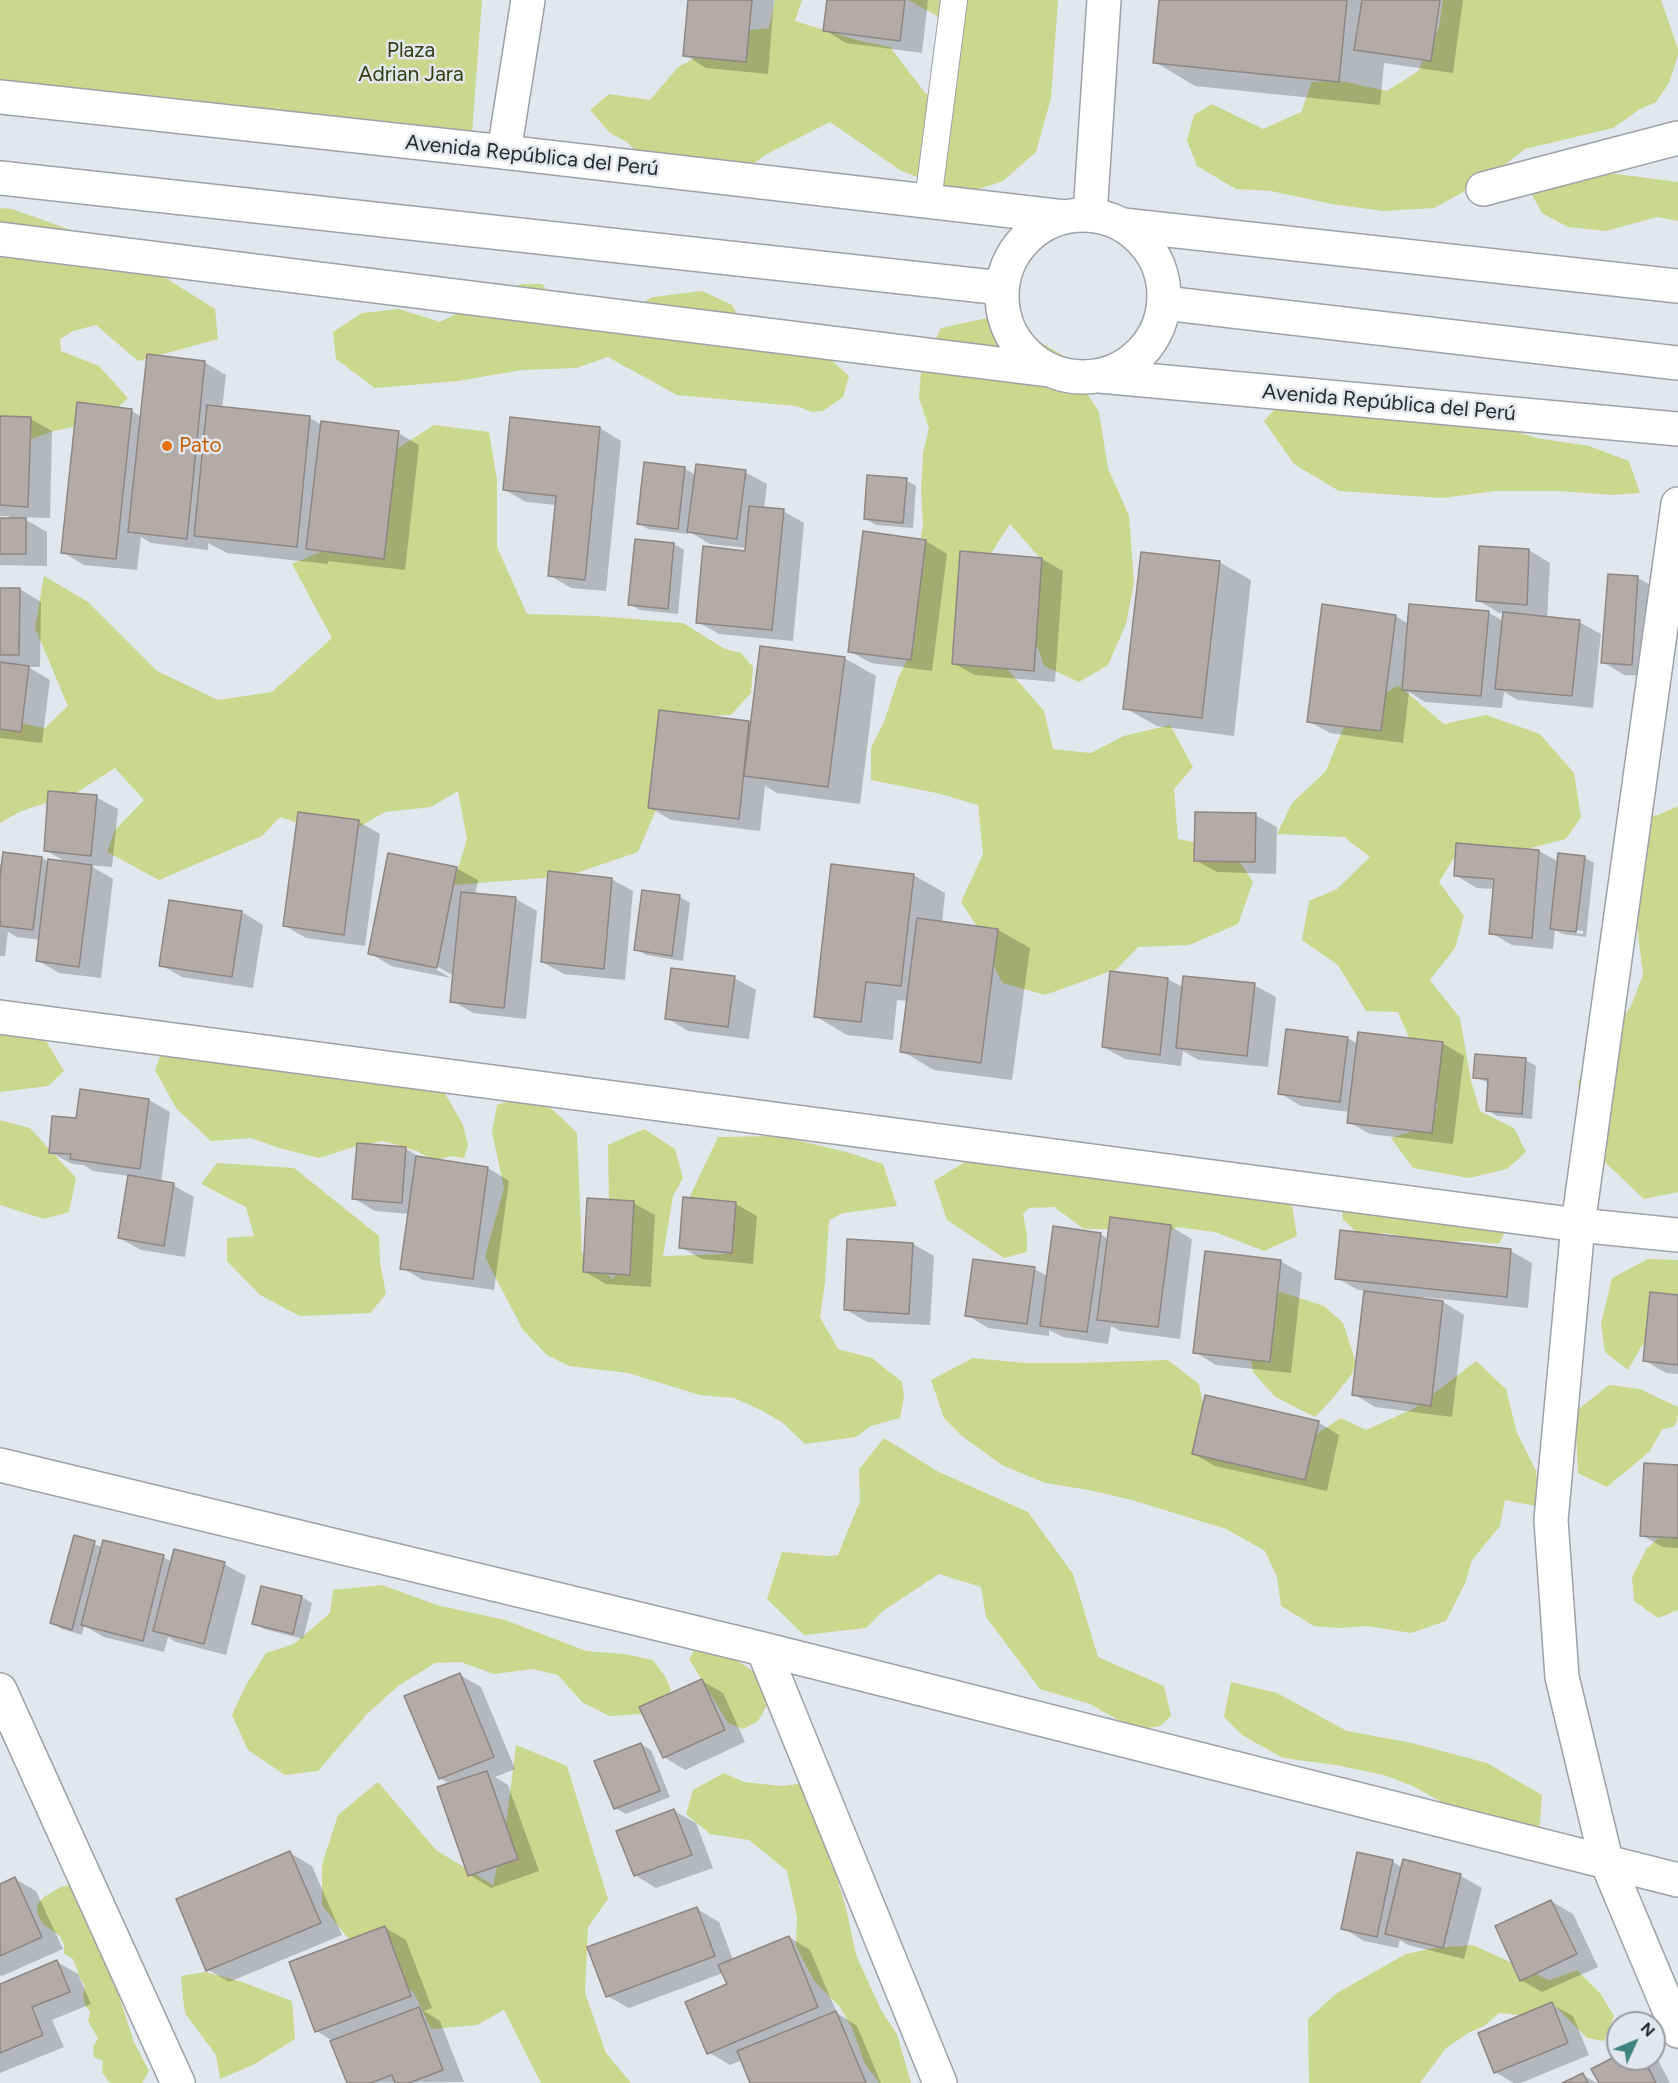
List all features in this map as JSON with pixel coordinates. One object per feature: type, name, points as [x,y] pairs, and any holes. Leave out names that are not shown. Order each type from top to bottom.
[{"type":"main road","points":[[504,152],[528,0]]},
{"type":"main road","points":[[1077,216],[1104,0]]},
{"type":"main road","name":"Avenida República del Perú","points":[[0,97],[1077,216]]},
{"type":"main road","points":[[1483,189],[1678,138]]},
{"type":"main road","points":[[0,178],[1002,288]]},
{"type":"main road","points":[[0,239],[1048,370],[1074,377],[1100,376],[1126,366],[1147,347],[1161,323],[1164,285],[1159,267],[1145,243],[1123,225],[1107,218],[1077,216],[1041,226],[1022,243],[1008,264],[1002,288],[1004,313],[1012,336],[1028,356],[1048,370]]},
{"type":"main road","points":[[1123,225],[1678,286]]},
{"type":"main road","points":[[1164,303],[1678,363]]},
{"type":"main road","name":"Avenida República del Perú","points":[[1100,376],[1678,429]]},
{"type":"main road","points":[[1678,504],[1672,595],[1578,1225],[1551,1520],[1562,1677],[1606,1860],[1678,2031]]},
{"type":"main road","points":[[0,1017],[1578,1225],[1678,1235]]},
{"type":"main road","points":[[0,1465],[763,1649],[1678,1880]]},
{"type":"main road","points":[[763,1649],[940,2083]]},
{"type":"main road","points":[[0,1690],[178,2083]]},
{"type":"lane","points":[[927,201],[954,0]]},
{"type":"green space","name":"Plaza Adrian Jara","points":[[0,0],[482,0],[472,133],[0,82]]},
{"type":"green space","points":[[775,0],[802,0],[795,21],[857,40],[890,47],[926,94],[943,96],[960,53],[953,31],[937,16],[908,0],[1058,0],[1051,98],[1036,152],[1003,181],[960,195],[900,170],[830,122],[767,154],[744,170],[698,192],[655,171],[627,142],[610,133],[590,110],[609,94],[650,100],[678,67],[750,30],[769,28]]},
{"type":"green space","points":[[1443,0],[1661,0],[1678,55],[1669,83],[1656,102],[1640,109],[1613,128],[1525,149],[1485,180],[1434,208],[1383,211],[1332,204],[1271,191],[1236,189],[1197,166],[1187,140],[1194,115],[1212,104],[1263,129],[1301,112],[1312,82],[1341,81],[1387,91],[1418,71],[1439,27]]},
{"type":"green space","points":[[1593,171],[1678,182],[1678,221],[1657,217],[1606,231],[1568,227],[1542,213],[1531,193]]},
{"type":"green space","points":[[0,208],[12,209],[113,245],[215,309],[218,339],[138,361],[96,325],[73,331],[60,339],[61,351],[99,366],[128,398],[104,421],[54,431],[0,450]]},
{"type":"green space","points":[[521,284],[542,284],[574,320],[607,323],[653,297],[702,291],[732,305],[747,333],[775,352],[828,357],[849,376],[843,397],[823,411],[812,412],[796,406],[677,395],[608,357],[576,368],[522,370],[458,381],[375,388],[336,359],[333,332],[362,313],[399,309],[440,322]]},
{"type":"green space","points":[[996,316],[1062,355],[1099,412],[1108,468],[1129,516],[1134,582],[1126,624],[1108,665],[1079,682],[1044,666],[1032,631],[1029,610],[1040,558],[1010,524],[965,594],[982,640],[1044,711],[1053,749],[1091,753],[1124,736],[1170,725],[1193,767],[1174,789],[1178,839],[1231,849],[1253,882],[1238,924],[1189,945],[1138,947],[1117,969],[1045,995],[1002,983],[976,925],[961,902],[983,854],[978,805],[937,793],[871,780],[871,748],[884,722],[899,676],[914,647],[914,577],[923,525],[921,491],[923,453],[929,428],[919,398],[921,372],[941,328]]},
{"type":"green space","points":[[1294,389],[1413,398],[1536,438],[1589,446],[1629,461],[1640,493],[1613,495],[1560,491],[1495,491],[1442,498],[1339,491],[1294,464],[1264,421]]},
{"type":"green space","points":[[434,425],[489,432],[497,480],[497,547],[527,614],[596,616],[683,623],[725,649],[741,653],[753,667],[751,693],[731,715],[684,717],[664,791],[638,852],[579,872],[543,878],[453,885],[467,839],[458,791],[431,807],[385,812],[345,835],[321,831],[280,817],[262,836],[159,880],[107,852],[115,830],[144,800],[115,768],[76,793],[19,812],[0,823],[0,719],[45,728],[68,706],[35,628],[44,576],[88,602],[157,671],[218,700],[272,692],[332,638],[292,564],[341,543],[392,452]]},
{"type":"green space","points":[[1398,685],[1444,724],[1486,715],[1540,734],[1574,773],[1581,817],[1566,839],[1522,850],[1468,846],[1454,858],[1439,882],[1464,916],[1455,948],[1430,980],[1460,1018],[1471,1081],[1480,1111],[1514,1128],[1526,1152],[1507,1169],[1469,1178],[1413,1168],[1391,1138],[1425,1127],[1438,1105],[1398,1012],[1366,1011],[1338,965],[1302,940],[1309,901],[1337,889],[1370,857],[1344,837],[1277,834],[1292,803],[1326,771],[1347,719]]},
{"type":"green space","points":[[1678,806],[1678,1192],[1644,1199],[1591,1149],[1578,1082],[1631,1006],[1643,975],[1637,926],[1636,888],[1618,822],[1658,815]]},
{"type":"green space","points":[[0,1027],[40,1031],[64,1071],[48,1086],[0,1092]]},
{"type":"green space","points":[[162,1051],[442,1088],[463,1125],[468,1145],[464,1158],[450,1156],[435,1161],[417,1151],[383,1141],[357,1146],[319,1158],[251,1138],[211,1141],[176,1108],[155,1070]]},
{"type":"green space","points":[[518,1098],[552,1109],[577,1133],[582,1253],[613,1279],[631,1251],[609,1204],[608,1145],[644,1129],[675,1149],[683,1178],[673,1196],[663,1256],[726,1254],[727,1217],[685,1207],[718,1137],[778,1136],[847,1152],[883,1164],[897,1206],[843,1213],[829,1220],[825,1283],[820,1317],[838,1349],[872,1358],[902,1382],[904,1397],[900,1418],[871,1426],[856,1437],[805,1444],[783,1423],[734,1398],[700,1395],[628,1373],[569,1366],[547,1355],[523,1330],[485,1257],[504,1188],[492,1132],[497,1105]]},
{"type":"green space","points":[[0,1120],[30,1128],[76,1178],[69,1212],[44,1219],[0,1205]]},
{"type":"green space","points":[[970,1159],[1281,1199],[1292,1205],[1297,1236],[1264,1251],[1215,1232],[1177,1227],[1160,1236],[1126,1229],[1084,1229],[1054,1207],[1029,1208],[1023,1214],[1027,1252],[1004,1258],[947,1220],[934,1181]]},
{"type":"green space","points":[[217,1163],[294,1168],[379,1236],[380,1263],[386,1294],[370,1313],[300,1316],[260,1295],[227,1261],[227,1238],[254,1236],[246,1207],[201,1184]]},
{"type":"green space","points":[[1342,1209],[1507,1227],[1499,1244],[1468,1241],[1436,1242],[1385,1233],[1363,1237],[1343,1220]]},
{"type":"green space","points":[[1648,1259],[1678,1260],[1678,1298],[1641,1347],[1628,1370],[1605,1352],[1601,1324],[1612,1278]]},
{"type":"green space","points":[[1281,1292],[1324,1306],[1343,1323],[1356,1363],[1352,1374],[1315,1417],[1275,1397],[1253,1372],[1246,1327],[1260,1303]]},
{"type":"green space","points":[[973,1358],[1025,1363],[1168,1360],[1199,1384],[1206,1419],[1314,1436],[1341,1418],[1366,1430],[1415,1408],[1476,1361],[1506,1389],[1517,1433],[1536,1471],[1540,1507],[1505,1500],[1500,1526],[1472,1560],[1465,1583],[1446,1621],[1411,1633],[1367,1626],[1338,1628],[1314,1626],[1281,1606],[1277,1577],[1265,1551],[1226,1529],[1132,1500],[1045,1483],[1002,1465],[962,1436],[944,1418],[931,1380]]},
{"type":"green space","points":[[1609,1385],[1640,1389],[1678,1407],[1678,1416],[1675,1426],[1662,1430],[1649,1452],[1607,1487],[1578,1473],[1575,1412]]},
{"type":"green space","points":[[884,1438],[937,1471],[1028,1512],[1073,1574],[1098,1657],[1164,1686],[1171,1716],[1160,1726],[1136,1730],[1090,1704],[1040,1689],[986,1617],[981,1587],[939,1574],[883,1611],[866,1628],[804,1635],[767,1599],[782,1552],[838,1555],[860,1501],[859,1469]]},
{"type":"green space","points":[[1678,1531],[1678,1610],[1658,1618],[1634,1601],[1632,1577],[1647,1548],[1660,1537]]},
{"type":"green space","points":[[382,1585],[437,1605],[505,1620],[586,1651],[624,1654],[653,1660],[666,1678],[671,1690],[663,1701],[641,1714],[609,1716],[582,1702],[558,1675],[533,1669],[494,1674],[461,1662],[435,1663],[398,1686],[367,1714],[318,1771],[285,1775],[248,1750],[232,1715],[246,1685],[266,1653],[294,1644],[330,1613],[333,1590]]},
{"type":"green space","points":[[703,1637],[754,1672],[772,1697],[758,1721],[743,1729],[728,1723],[689,1659]]},
{"type":"green space","points":[[1231,1682],[1277,1693],[1347,1731],[1412,1743],[1487,1763],[1542,1795],[1540,1824],[1533,1840],[1510,1841],[1413,1786],[1384,1775],[1336,1765],[1283,1758],[1242,1735],[1224,1717]]},
{"type":"green space","points":[[516,1745],[567,1766],[608,1899],[588,1927],[585,1993],[606,2053],[631,2083],[541,2083],[504,2010],[477,2025],[431,2029],[414,1993],[346,1936],[322,1905],[322,1865],[338,1815],[378,1782],[436,1850],[493,1885],[506,1825]]},
{"type":"green space","points":[[724,1773],[744,1782],[781,1786],[798,1784],[825,1814],[831,1859],[846,1908],[856,1955],[881,2010],[897,2034],[911,2083],[879,2083],[865,2064],[852,2028],[840,2007],[814,1981],[796,1946],[797,1917],[787,1871],[749,1840],[710,1834],[686,1814],[693,1790]]},
{"type":"green space","points":[[72,1884],[110,1968],[134,2042],[149,2071],[142,2083],[111,2083],[102,2072],[103,2061],[94,2057],[93,2047],[98,2038],[88,2021],[90,2012],[85,2005],[83,1994],[85,1986],[73,1959],[64,1954],[64,1945],[60,1936],[43,1924],[38,1915],[37,1905],[44,1897],[61,1887]]},
{"type":"green space","points":[[1473,1945],[1549,1980],[1577,1970],[1600,1993],[1611,2011],[1606,2011],[1604,2041],[1587,2038],[1555,2006],[1528,2016],[1499,2013],[1484,2026],[1470,2032],[1446,2048],[1420,2083],[1309,2083],[1308,2019],[1337,1993],[1406,1954],[1434,1948]]},
{"type":"green space","points":[[206,1972],[242,1982],[292,2001],[295,2039],[253,2065],[220,2079],[216,2055],[185,2013],[183,1998],[181,1976]]},
{"type":"building","points":[[688,0],[752,0],[746,62],[683,56]]},
{"type":"building","points":[[827,0],[905,0],[900,41],[823,31]]},
{"type":"building","points":[[1159,0],[1347,0],[1339,82],[1153,63]]},
{"type":"building","points":[[1362,0],[1440,0],[1431,61],[1354,50]]},
{"type":"building","name":"Pato","points":[[147,354],[205,361],[187,539],[128,532]]},
{"type":"building","points":[[77,402],[132,409],[116,559],[61,553]]},
{"type":"building","points":[[207,405],[310,416],[297,547],[194,536]]},
{"type":"building","points":[[0,416],[31,417],[28,507],[0,505]]},
{"type":"building","points":[[510,417],[600,427],[585,580],[548,576],[556,496],[503,490]]},
{"type":"building","points":[[321,421],[399,431],[384,559],[306,549]]},
{"type":"building","points":[[644,462],[685,467],[678,529],[637,524]]},
{"type":"building","points":[[696,464],[746,470],[737,539],[687,532]]},
{"type":"building","points":[[867,475],[907,478],[903,523],[864,519]]},
{"type":"building","points":[[749,506],[784,509],[772,630],[696,623],[703,546],[745,551]]},
{"type":"building","points":[[0,518],[26,518],[26,554],[0,554]]},
{"type":"building","points":[[863,531],[926,540],[911,660],[848,652]]},
{"type":"building","points":[[635,539],[674,543],[668,609],[628,605]]},
{"type":"building","points":[[1479,546],[1529,549],[1527,605],[1476,601]]},
{"type":"building","points":[[960,551],[1042,558],[1034,671],[952,664]]},
{"type":"building","points":[[1141,552],[1220,561],[1202,718],[1123,709]]},
{"type":"building","points":[[1608,574],[1638,576],[1632,665],[1601,663]]},
{"type":"building","points":[[0,588],[20,588],[19,655],[0,655]]},
{"type":"building","points":[[1322,604],[1396,615],[1381,731],[1307,722]]},
{"type":"building","points":[[1409,604],[1489,611],[1481,696],[1402,690]]},
{"type":"building","points":[[1503,612],[1580,620],[1572,696],[1495,689]]},
{"type":"building","points":[[760,646],[845,657],[828,787],[744,776]]},
{"type":"building","points":[[0,662],[29,666],[21,732],[0,729]]},
{"type":"building","points":[[659,710],[749,721],[739,819],[648,808]]},
{"type":"building","points":[[48,791],[97,795],[91,856],[44,851]]},
{"type":"building","points":[[298,812],[359,820],[344,935],[283,926]]},
{"type":"building","points":[[1195,812],[1256,813],[1255,862],[1194,861]]},
{"type":"building","points":[[1456,843],[1539,850],[1532,938],[1489,934],[1494,879],[1454,876]]},
{"type":"building","points":[[3,852],[42,857],[33,930],[0,926],[0,877]]},
{"type":"building","points":[[388,853],[457,867],[437,968],[368,954]]},
{"type":"building","points":[[1558,853],[1585,856],[1576,932],[1550,929]]},
{"type":"building","points":[[48,859],[92,865],[79,967],[36,961]]},
{"type":"building","points":[[831,864],[914,874],[901,986],[866,982],[861,1022],[814,1017]]},
{"type":"building","points":[[548,871],[612,878],[604,969],[541,962]]},
{"type":"building","points":[[642,890],[680,895],[672,956],[634,950]]},
{"type":"building","points":[[461,892],[516,897],[504,1008],[450,1002]]},
{"type":"building","points":[[169,900],[242,911],[232,977],[159,966]]},
{"type":"building","points":[[917,918],[998,929],[981,1063],[900,1052]]},
{"type":"building","points":[[671,968],[735,976],[728,1027],[665,1019]]},
{"type":"building","points":[[1110,971],[1168,978],[1160,1055],[1102,1047]]},
{"type":"building","points":[[1183,976],[1255,983],[1247,1056],[1176,1048]]},
{"type":"building","points":[[1286,1029],[1348,1037],[1340,1102],[1278,1094]]},
{"type":"building","points":[[1358,1032],[1443,1042],[1432,1133],[1347,1123]]},
{"type":"building","points":[[1475,1054],[1526,1058],[1522,1114],[1486,1111],[1488,1079],[1473,1078]]},
{"type":"building","points":[[80,1089],[149,1099],[140,1169],[70,1159],[71,1154],[49,1153],[52,1116],[76,1118]]},
{"type":"building","points":[[357,1143],[406,1147],[402,1203],[352,1199]]},
{"type":"building","points":[[416,1156],[488,1167],[473,1279],[400,1269]]},
{"type":"building","points":[[128,1175],[174,1183],[164,1246],[118,1238]]},
{"type":"building","points":[[683,1197],[736,1202],[732,1253],[679,1248]]},
{"type":"building","points":[[587,1198],[634,1201],[630,1275],[583,1272]]},
{"type":"building","points":[[1110,1217],[1171,1225],[1158,1327],[1097,1320]]},
{"type":"building","points":[[1053,1226],[1101,1233],[1087,1332],[1040,1326]]},
{"type":"building","points":[[1340,1230],[1511,1249],[1507,1297],[1335,1279]]},
{"type":"building","points":[[847,1239],[913,1243],[909,1314],[844,1310]]},
{"type":"building","points":[[1205,1251],[1281,1260],[1270,1362],[1193,1353]]},
{"type":"building","points":[[973,1259],[1035,1267],[1027,1324],[965,1316]]},
{"type":"building","points":[[1364,1291],[1443,1301],[1431,1406],[1352,1395]]},
{"type":"building","points":[[1650,1292],[1678,1295],[1678,1365],[1643,1361]]},
{"type":"building","points":[[1205,1395],[1319,1421],[1305,1480],[1192,1454]]},
{"type":"building","points":[[1644,1463],[1678,1465],[1678,1538],[1640,1536]]},
{"type":"building","points":[[74,1535],[95,1541],[72,1630],[50,1623]]},
{"type":"building","points":[[103,1540],[164,1555],[143,1641],[81,1625]]},
{"type":"building","points":[[174,1549],[225,1562],[204,1644],[153,1631]]},
{"type":"building","points":[[261,1586],[302,1596],[293,1634],[252,1624]]},
{"type":"building","points":[[460,1673],[494,1757],[439,1779],[404,1696]]},
{"type":"building","points":[[702,1679],[725,1730],[663,1758],[639,1707]]},
{"type":"building","points":[[641,1743],[660,1791],[614,1809],[594,1761]]},
{"type":"building","points":[[487,1771],[518,1859],[468,1876],[437,1787]]},
{"type":"building","points":[[674,1809],[692,1855],[634,1876],[616,1831]]},
{"type":"building","points":[[290,1851],[321,1923],[206,1971],[176,1899]]},
{"type":"building","points":[[1357,1852],[1393,1860],[1377,1937],[1341,1929]]},
{"type":"building","points":[[1403,1859],[1461,1874],[1443,1948],[1385,1934]]},
{"type":"building","points":[[15,1877],[42,1937],[0,1956],[0,1884]]},
{"type":"building","points":[[1551,1900],[1577,1954],[1520,1981],[1495,1926]]},
{"type":"building","points":[[697,1907],[715,1956],[606,1997],[587,1947]]},
{"type":"building","points":[[385,1926],[411,1996],[315,2032],[289,1962]]},
{"type":"building","points":[[789,1936],[818,2007],[707,2054],[685,2002],[727,1984],[718,1965]]},
{"type":"building","points":[[57,1960],[70,1992],[32,2007],[43,2035],[0,2053],[0,1984]]},
{"type":"building","points":[[1552,2002],[1568,2043],[1494,2073],[1478,2033]]},
{"type":"building","points":[[419,2007],[443,2070],[409,2083],[395,2083],[392,2075],[371,2083],[347,2083],[330,2041]]},
{"type":"building","points":[[836,2011],[866,2083],[750,2083],[737,2051]]},
{"type":"building","points":[[1606,2061],[1606,2071],[1650,2071],[1656,2083],[1599,2083],[1591,2069]]},
{"type":"building","points":[[1583,2073],[1588,2083],[1562,2083]]},
{"type":"place","name":"Pato","points":[[167,446]]}]
